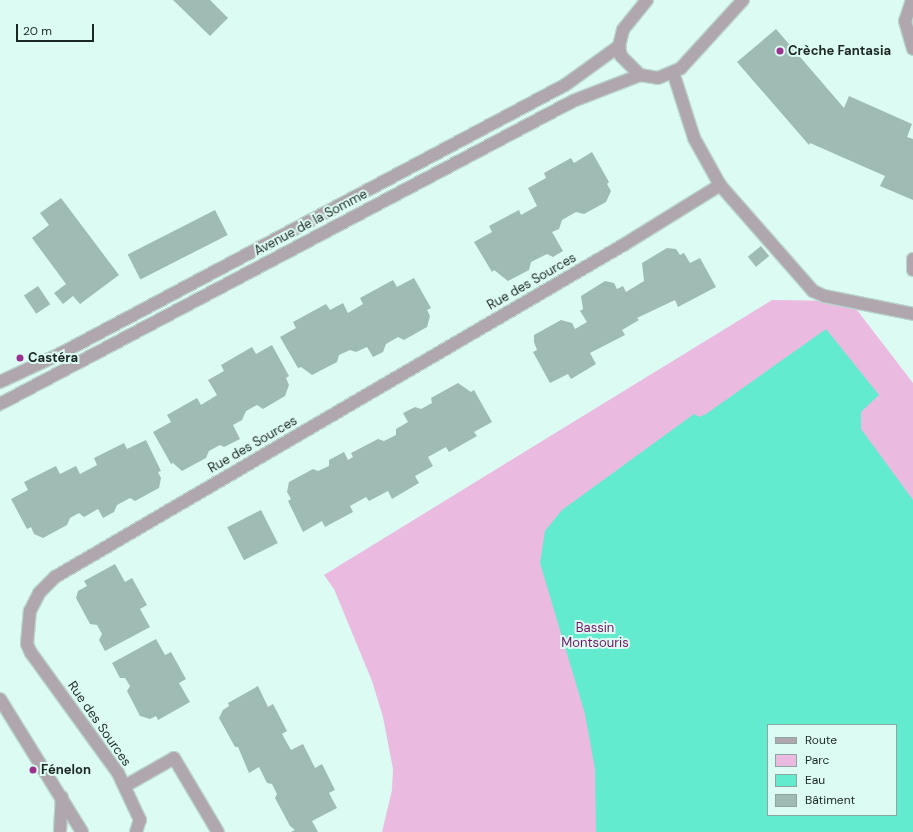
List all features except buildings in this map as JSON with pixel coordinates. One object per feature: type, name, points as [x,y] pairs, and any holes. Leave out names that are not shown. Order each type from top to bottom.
[{"type":"street","points":[[647,0],[623,30],[619,46],[621,56],[640,75],[658,78],[681,68],[743,0]]},
{"type":"street","points":[[912,0],[905,20],[913,49]]},
{"type":"street","name":"Avenue de la Somme","points":[[0,382],[58,355],[565,85],[586,67],[619,46]]},
{"type":"street","points":[[673,72],[694,138],[720,185],[813,291],[824,296],[913,314]]},
{"type":"street","name":"Avenue de la Somme","points":[[0,404],[573,101],[640,75]]},
{"type":"street","name":"Rue des Sources","points":[[136,832],[140,820],[125,786],[31,653],[27,644],[30,611],[39,592],[55,577],[619,248],[720,185]]},
{"type":"street","points":[[913,259],[913,270]]},
{"type":"street","points":[[0,699],[62,797],[82,832]]},
{"type":"street","points":[[125,786],[174,758],[218,832]]},
{"type":"street","points":[[60,832],[62,797]]},
{"type":"green space","name":"Bassin Montsouris","points":[[772,300],[850,301],[913,383],[913,832],[382,832],[392,790],[393,769],[383,717],[372,681],[334,589],[324,575]]},
{"type":"water","name":"Bassin Montsouris","points":[[826,329],[879,395],[861,412],[861,429],[913,500],[913,832],[596,832],[595,769],[585,714],[540,563],[545,531],[562,510],[694,414],[699,417],[706,414]]},
{"type":"place","name":"Crèche Fantasia","points":[[780,51]]},
{"type":"place","name":"Castéra","points":[[20,358]]},
{"type":"place","name":"Fénelon","points":[[33,770]]}]
